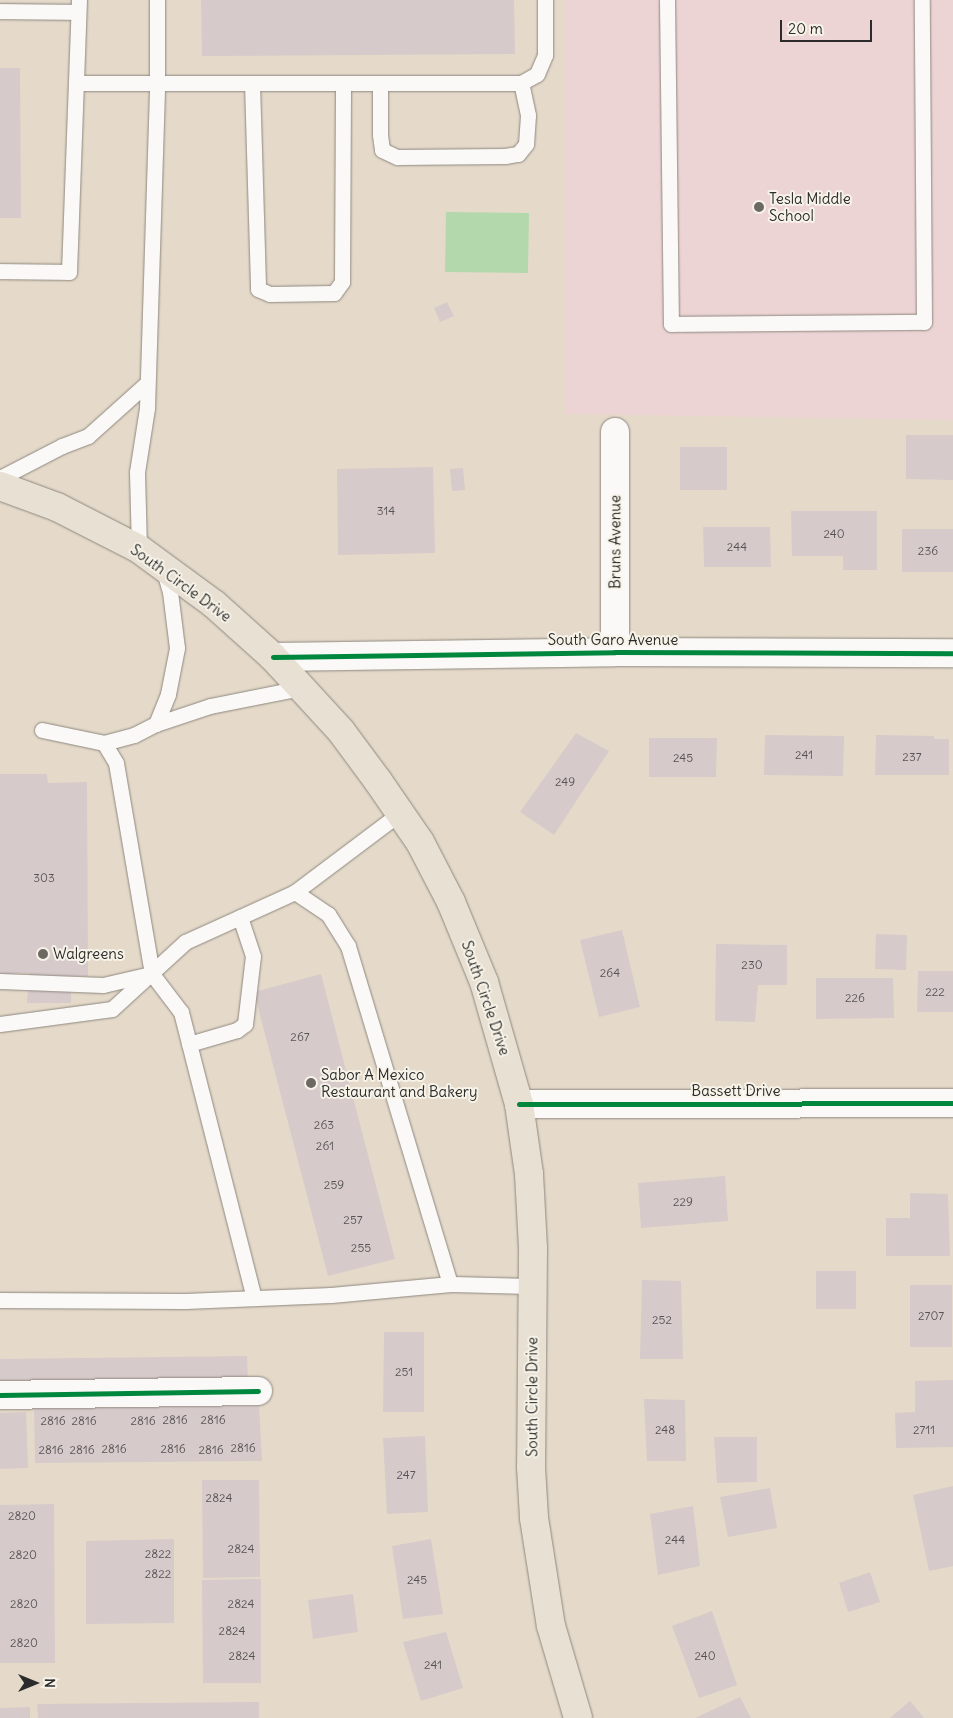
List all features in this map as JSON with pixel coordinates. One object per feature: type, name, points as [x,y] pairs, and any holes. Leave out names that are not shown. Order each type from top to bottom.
[{"type":"main road","name":"South Circle Drive","points":[[0,486],[57,507],[139,550],[214,604],[273,657],[341,731],[420,842],[451,902],[484,982],[519,1104],[529,1174],[533,1248],[531,1467],[534,1518],[551,1626],[578,1718]]},
{"type":"street","name":"Bruns Avenue","points":[[615,432],[615,652]]},
{"type":"street","name":"South Garo Avenue","points":[[273,657],[615,652],[953,653]]},
{"type":"street","name":"Bassett Drive","points":[[519,1104],[953,1103]]},
{"type":"street","points":[[0,1395],[258,1391]]},
{"type":"lane","points":[[139,550],[137,472],[147,408],[157,82],[157,0]]},
{"type":"lane","points":[[76,83],[521,83],[537,74],[545,55],[545,0]]},
{"type":"lane","points":[[667,0],[671,324],[680,324],[924,322],[922,0]]},
{"type":"lane","points":[[0,11],[78,6],[69,272],[0,271]]},
{"type":"lane","points":[[252,83],[258,289],[270,294],[334,294],[342,282],[343,83]]},
{"type":"lane","points":[[380,83],[380,135],[382,150],[397,157],[416,157],[505,156],[518,154],[526,144],[528,115],[521,83]]},
{"type":"lane","points":[[0,478],[62,446],[88,436],[147,383]]},
{"type":"lane","points":[[156,724],[168,694],[176,648],[170,592],[162,566]]},
{"type":"lane","points":[[42,730],[104,742],[134,735],[156,724],[210,706],[301,688]]},
{"type":"lane","points":[[104,742],[116,763],[152,974],[181,1012],[254,1298]]},
{"type":"lane","points":[[0,1024],[112,1009],[185,942],[295,892],[400,813]]},
{"type":"lane","points":[[295,892],[328,914],[348,946],[450,1284]]},
{"type":"lane","points":[[189,1044],[238,1030],[245,1024],[253,956],[240,917]]},
{"type":"lane","points":[[0,981],[103,985],[152,974]]},
{"type":"lane","points":[[0,1300],[185,1301],[331,1294],[450,1284],[532,1286]]},
{"type":"shaded area","name":"Tesla Middle School","points":[[566,0],[953,0],[953,420],[566,414]]},
{"type":"green space","points":[[446,212],[529,213],[528,273],[445,272]]},
{"type":"building","points":[[201,0],[514,0],[515,54],[202,56]]},
{"type":"building","points":[[0,68],[20,68],[21,218],[0,218]]},
{"type":"building","points":[[447,302],[454,316],[440,322],[434,308]]},
{"type":"building","points":[[906,435],[953,435],[953,480],[906,479]]},
{"type":"building","points":[[680,447],[727,447],[727,490],[680,490]]},
{"type":"building","points":[[433,467],[435,553],[338,555],[337,469]]},
{"type":"building","points":[[463,468],[465,490],[452,491],[450,469]]},
{"type":"building","points":[[791,511],[877,511],[877,570],[843,570],[843,556],[792,556]]},
{"type":"building","points":[[703,527],[770,527],[771,567],[704,567]]},
{"type":"building","points":[[902,529],[953,529],[953,572],[902,572]]},
{"type":"building","points":[[576,733],[609,751],[554,835],[520,812]]},
{"type":"building","points":[[765,735],[844,736],[843,776],[764,775]]},
{"type":"building","points":[[876,735],[934,736],[934,739],[949,739],[949,775],[875,775]]},
{"type":"building","points":[[649,738],[717,738],[716,777],[649,777]]},
{"type":"building","name":"Walgreens","points":[[0,774],[47,774],[48,783],[87,782],[88,976],[71,976],[71,1003],[27,1003],[29,973],[0,974]]},
{"type":"building","points":[[622,930],[640,1007],[599,1017],[580,940]]},
{"type":"building","points":[[876,934],[907,935],[906,970],[875,969]]},
{"type":"building","points":[[716,944],[787,945],[787,985],[758,985],[755,1022],[715,1021]]},
{"type":"building","points":[[918,971],[953,971],[953,1012],[917,1012]]},
{"type":"building","points":[[321,974],[395,1259],[328,1276],[254,992]]},
{"type":"building","points":[[816,978],[893,978],[894,1018],[816,1019]]},
{"type":"building","points":[[725,1176],[728,1221],[641,1228],[638,1183]]},
{"type":"building","points":[[910,1193],[948,1194],[950,1256],[886,1256],[886,1218],[910,1218]]},
{"type":"building","points":[[816,1271],[856,1271],[856,1309],[816,1309]]},
{"type":"building","points":[[642,1280],[681,1281],[683,1359],[640,1359]]},
{"type":"building","points":[[910,1285],[952,1285],[952,1347],[910,1347]]},
{"type":"building","points":[[384,1332],[424,1332],[424,1412],[383,1412]]},
{"type":"building","points":[[247,1356],[248,1381],[0,1384],[0,1359]]},
{"type":"building","points":[[953,1380],[953,1447],[896,1448],[895,1413],[915,1412],[915,1381]]},
{"type":"building","points":[[644,1399],[685,1400],[686,1461],[647,1461]]},
{"type":"building","points":[[259,1406],[262,1461],[35,1463],[34,1408]]},
{"type":"building","points":[[26,1412],[28,1468],[0,1469],[0,1413]]},
{"type":"building","points":[[425,1436],[428,1512],[387,1514],[383,1438]]},
{"type":"building","points":[[714,1437],[757,1437],[757,1482],[717,1483]]},
{"type":"building","points":[[202,1480],[259,1480],[260,1577],[203,1578]]},
{"type":"building","points":[[953,1486],[953,1566],[929,1571],[913,1495]]},
{"type":"building","points":[[770,1488],[777,1528],[728,1537],[720,1497]]},
{"type":"building","points":[[54,1504],[55,1663],[0,1663],[0,1505]]},
{"type":"building","points":[[693,1506],[700,1566],[658,1575],[650,1514]]},
{"type":"building","points":[[174,1539],[174,1623],[86,1624],[86,1541]]},
{"type":"building","points":[[431,1539],[443,1614],[403,1619],[392,1546]]},
{"type":"building","points":[[870,1572],[880,1602],[848,1612],[839,1583]]},
{"type":"building","points":[[261,1579],[261,1683],[203,1683],[202,1580]]},
{"type":"building","points":[[353,1594],[358,1632],[313,1639],[308,1600]]},
{"type":"building","points":[[712,1611],[737,1685],[699,1698],[672,1626]]},
{"type":"building","points":[[446,1632],[463,1688],[421,1701],[403,1642]]},
{"type":"building","points":[[740,1697],[751,1718],[695,1718]]},
{"type":"building","points":[[910,1701],[924,1718],[890,1718]]},
{"type":"building","points":[[259,1702],[259,1718],[38,1718],[37,1704]]},
{"type":"building","points":[[30,1707],[30,1718],[0,1718],[0,1708]]},
{"type":"cycle path","points":[[273,657],[615,652],[953,653]]},
{"type":"cycle path","points":[[519,1104],[953,1103]]},
{"type":"cycle path","points":[[0,1395],[258,1391]]},
{"type":"place","name":"Tesla Middle School","points":[[759,207]]},
{"type":"place","name":"Walgreens","points":[[43,954]]},
{"type":"place","name":"Sabor A Mexico Restaurant and Bakery","points":[[311,1083]]}]
